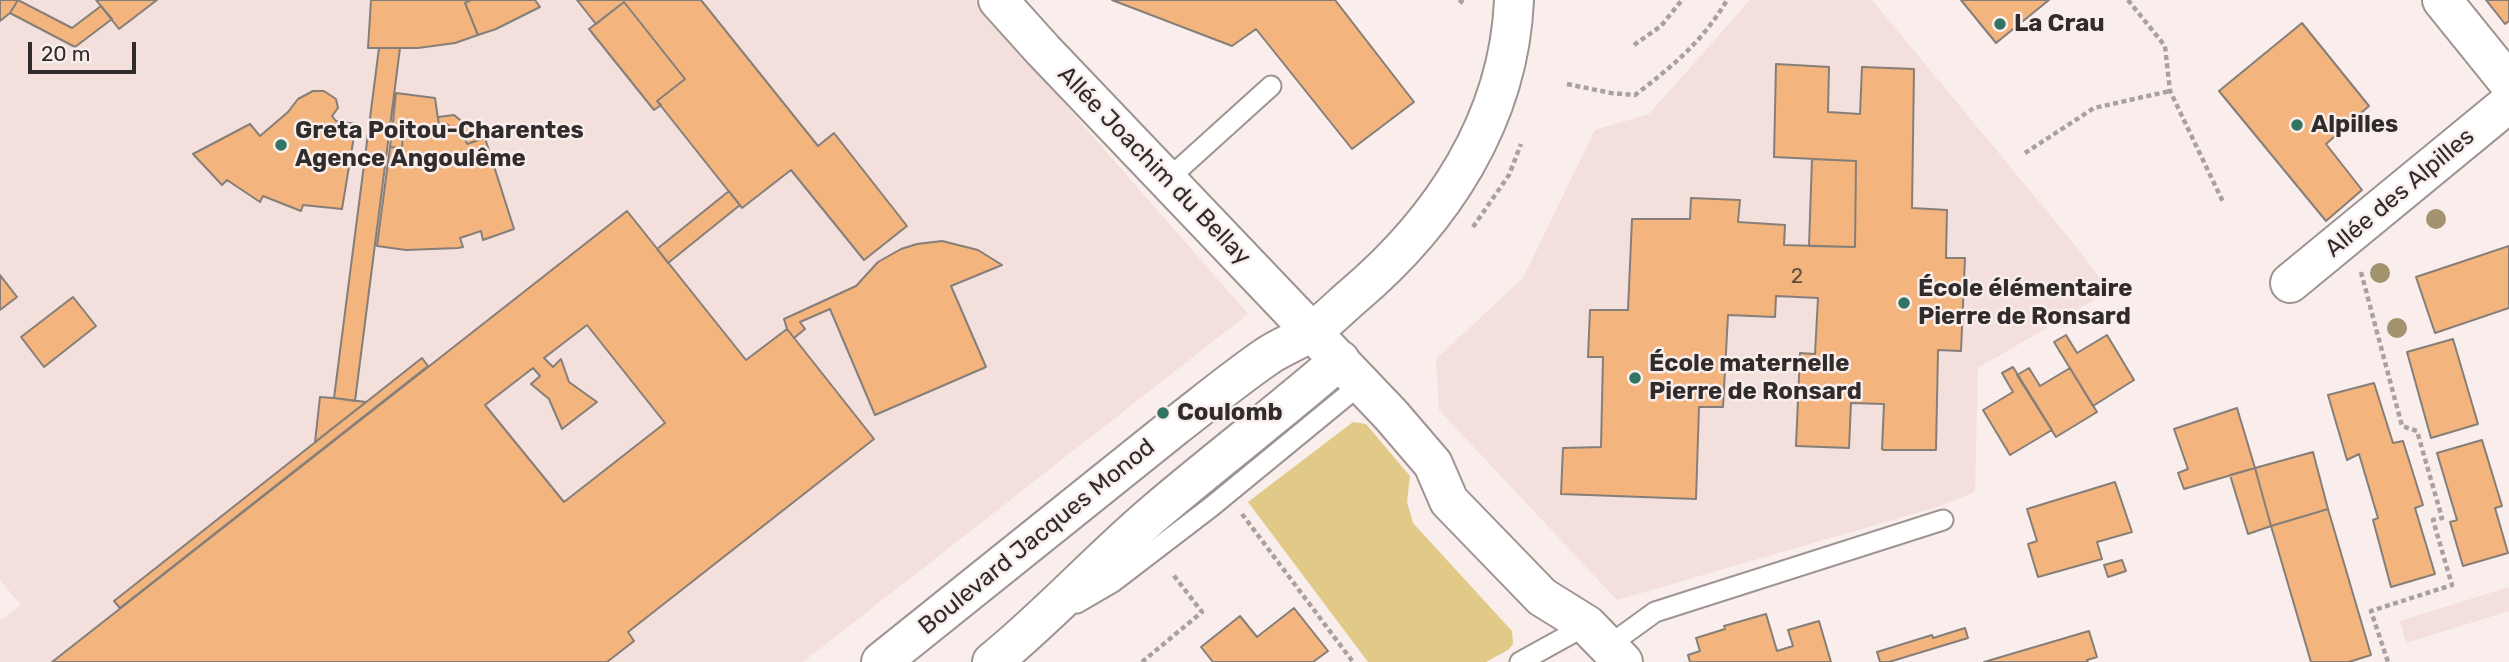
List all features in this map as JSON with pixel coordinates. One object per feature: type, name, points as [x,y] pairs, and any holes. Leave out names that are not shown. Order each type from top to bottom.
[{"type":"street","name":"Allée Joachim du Bellay","points":[[998,0],[1427,454],[1449,501],[1542,597],[1606,644]]},
{"type":"street","name":"Boulevard Jacques Monod","points":[[881,662],[1175,426],[1268,356],[1312,331],[1399,254],[1445,199],[1484,131],[1498,92],[1514,0]]},
{"type":"street","points":[[2442,0],[2509,83]]},
{"type":"street","name":"Allée des Alpilles","points":[[2290,283],[2509,103]]},
{"type":"street","points":[[992,662],[1028,633],[1078,582],[1156,511],[1351,372]]},
{"type":"lane","points":[[1167,180],[1271,86]]},
{"type":"lane","points":[[1028,633],[1113,582],[1227,494],[1351,372]]},
{"type":"lane","points":[[1520,662],[1606,644],[1655,612],[1943,520]]},
{"type":"path","points":[[1459,0],[1465,4]]},
{"type":"path","points":[[1634,46],[1661,26],[1682,0]]},
{"type":"path","points":[[1567,84],[1635,95],[1676,64],[1716,19],[1727,0]]},
{"type":"path","points":[[2128,0],[2165,46],[2170,91],[2224,204]]},
{"type":"path","points":[[2025,153],[2094,108],[2170,91]]},
{"type":"path","points":[[2352,234],[2402,426],[2417,432],[2439,505],[2442,518],[2433,520],[2452,585],[2371,611],[2388,662]]},
{"type":"path","points":[[1227,494],[1353,662]]},
{"type":"path","points":[[1142,662],[1202,612],[1154,550]]},
{"type":"shaded area","points":[[0,0],[974,0],[1248,314],[803,662],[0,662],[0,620],[21,605],[0,580]]},
{"type":"shaded area","points":[[1750,0],[1872,0],[2079,250],[2109,291],[1978,368],[1975,492],[1937,507],[1617,600],[1439,410],[1436,359],[1523,278],[1595,130],[1649,114]]},
{"type":"shaded area","points":[[1353,422],[1366,424],[1410,476],[1407,502],[1413,523],[1512,631],[1513,644],[1508,650],[1486,662],[1368,662],[1248,502]]},
{"type":"shaded area","points":[[2509,587],[2509,611],[2406,643],[2400,621]]},
{"type":"building","points":[[0,0],[18,0],[10,13],[0,21]]},
{"type":"building","points":[[18,0],[72,28],[101,6],[112,19],[75,47],[10,13]]},
{"type":"building","points":[[96,0],[157,0],[119,29]]},
{"type":"building","points":[[371,0],[471,0],[465,3],[478,35],[455,43],[418,48],[368,48]]},
{"type":"building","points":[[470,0],[535,0],[540,7],[478,35],[465,3]]},
{"type":"building","points":[[577,0],[701,0],[818,146],[834,133],[907,226],[864,260],[791,170],[742,208],[657,101],[685,79],[624,2],[596,24]]},
{"type":"building","points":[[1112,0],[1335,0],[1414,102],[1352,149],[1256,29],[1232,46]]},
{"type":"building","name":"La Crau","points":[[1961,0],[2049,0],[1996,43]]},
{"type":"building","points":[[2486,0],[2509,0],[2509,21],[2505,24]]},
{"type":"building","points":[[624,2],[685,79],[657,101],[661,105],[654,110],[589,29]]},
{"type":"building","name":"Alpilles","points":[[2302,23],[2369,106],[2326,144],[2362,190],[2326,221],[2219,91]]},
{"type":"building","points":[[379,48],[400,48],[355,401],[334,398]]},
{"type":"building","points":[[1776,64],[1829,67],[1828,112],[1860,114],[1862,67],[1914,69],[1912,208],[1947,210],[1946,258],[1965,258],[1961,351],[1938,350],[1936,450],[1882,449],[1884,404],[1851,403],[1849,448],[1796,446],[1800,353],[1815,354],[1818,298],[1776,296],[1775,317],[1728,315],[1723,407],[1699,407],[1696,499],[1561,494],[1563,448],[1601,447],[1603,357],[1588,357],[1590,310],[1628,310],[1632,219],[1690,219],[1691,198],[1740,200],[1738,222],[1785,225],[1784,245],[1855,247],[1856,161],[1774,157]]},
{"type":"building","name":"Greta Poitou-Charentes Agence Angoulême","points":[[313,91],[324,91],[336,99],[338,108],[332,116],[336,121],[356,124],[342,209],[303,205],[301,211],[263,196],[260,202],[227,180],[222,185],[193,154],[250,124],[260,136],[288,112],[298,99]]},
{"type":"building","points":[[396,93],[435,98],[439,126],[447,124],[465,139],[467,144],[485,138],[514,229],[483,240],[481,231],[460,238],[463,247],[458,248],[406,250],[377,246],[390,147],[402,148],[403,132],[392,131]]},
{"type":"building","points":[[454,115],[471,129],[473,134],[483,131],[485,138],[467,144],[465,139],[447,124],[439,126],[438,117]]},
{"type":"building","points":[[392,131],[403,132],[402,148],[390,147]]},
{"type":"building","points":[[1812,159],[1856,161],[1855,247],[1809,246]]},
{"type":"building","points":[[729,191],[740,205],[668,263],[657,249]]},
{"type":"building","points":[[627,211],[746,360],[787,329],[874,439],[628,632],[634,641],[607,662],[52,662]],"holes":[[[587,325],[665,423],[564,502],[485,405],[533,368],[540,376],[531,384],[549,399],[562,429],[597,402],[569,382],[561,359],[553,367],[544,358]]]},
{"type":"building","points":[[942,241],[978,250],[1002,265],[951,286],[986,367],[875,415],[830,309],[800,322],[805,329],[794,338],[784,319],[856,286],[878,262],[901,249]]},
{"type":"building","points":[[2509,246],[2509,308],[2435,333],[2416,277]]},
{"type":"building","points":[[0,275],[17,297],[0,310]]},
{"type":"building","points":[[73,297],[96,326],[44,367],[21,337]]},
{"type":"building","points":[[2066,335],[2077,353],[2107,335],[2134,380],[2093,406],[2054,342]]},
{"type":"building","points":[[2453,339],[2478,424],[2431,438],[2407,352]]},
{"type":"building","points":[[422,358],[428,366],[120,608],[114,601]]},
{"type":"building","points":[[2013,367],[2052,430],[2010,455],[1983,410],[2013,392],[2002,373]]},
{"type":"building","points":[[2029,368],[2040,386],[2070,368],[2097,412],[2056,437],[2017,375]]},
{"type":"building","points":[[2374,383],[2393,443],[2403,441],[2423,505],[2415,508],[2435,574],[2391,587],[2373,520],[2378,518],[2359,454],[2347,460],[2328,395]]},
{"type":"building","points":[[320,397],[334,398],[366,402],[315,442]]},
{"type":"building","points":[[2237,408],[2255,468],[2184,489],[2178,473],[2188,469],[2174,429]]},
{"type":"building","points":[[2482,440],[2502,506],[2495,508],[2508,553],[2463,566],[2450,522],[2457,520],[2437,453]]},
{"type":"building","points":[[2313,452],[2328,509],[2271,526],[2255,468]]},
{"type":"building","points":[[2255,468],[2271,526],[2248,534],[2230,475]]},
{"type":"building","points":[[2115,482],[2132,532],[2097,542],[2102,559],[2038,577],[2028,544],[2037,541],[2027,509]]},
{"type":"building","points":[[2328,509],[2371,655],[2349,662],[2311,662],[2271,526]]},
{"type":"building","points":[[2122,560],[2126,571],[2108,577],[2104,565]]},
{"type":"building","points":[[1294,608],[1328,651],[1313,662],[1213,662],[1201,647],[1240,616],[1257,637]]},
{"type":"building","points":[[1766,614],[1777,651],[1793,646],[1788,630],[1819,621],[1831,662],[1690,662],[1688,655],[1700,651],[1696,638],[1725,629],[1724,626]]},
{"type":"building","points":[[1965,628],[1968,638],[1889,662],[1880,662],[1877,652]]},
{"type":"building","points":[[2089,631],[2097,657],[2087,660],[2088,662],[1984,662]]},
{"type":"place","name":"La Crau","points":[[2000,24]]},
{"type":"place","name":"Alpilles","points":[[2297,125]]},
{"type":"place","name":"Greta Poitou-Charentes Agence Angoulême","points":[[281,145]]},
{"type":"place","name":"École élémentaire Pierre de Ronsard","points":[[1904,303]]},
{"type":"place","name":"École maternelle Pierre de Ronsard","points":[[1635,378]]},
{"type":"place","name":"Coulomb","points":[[1163,413]]}]
